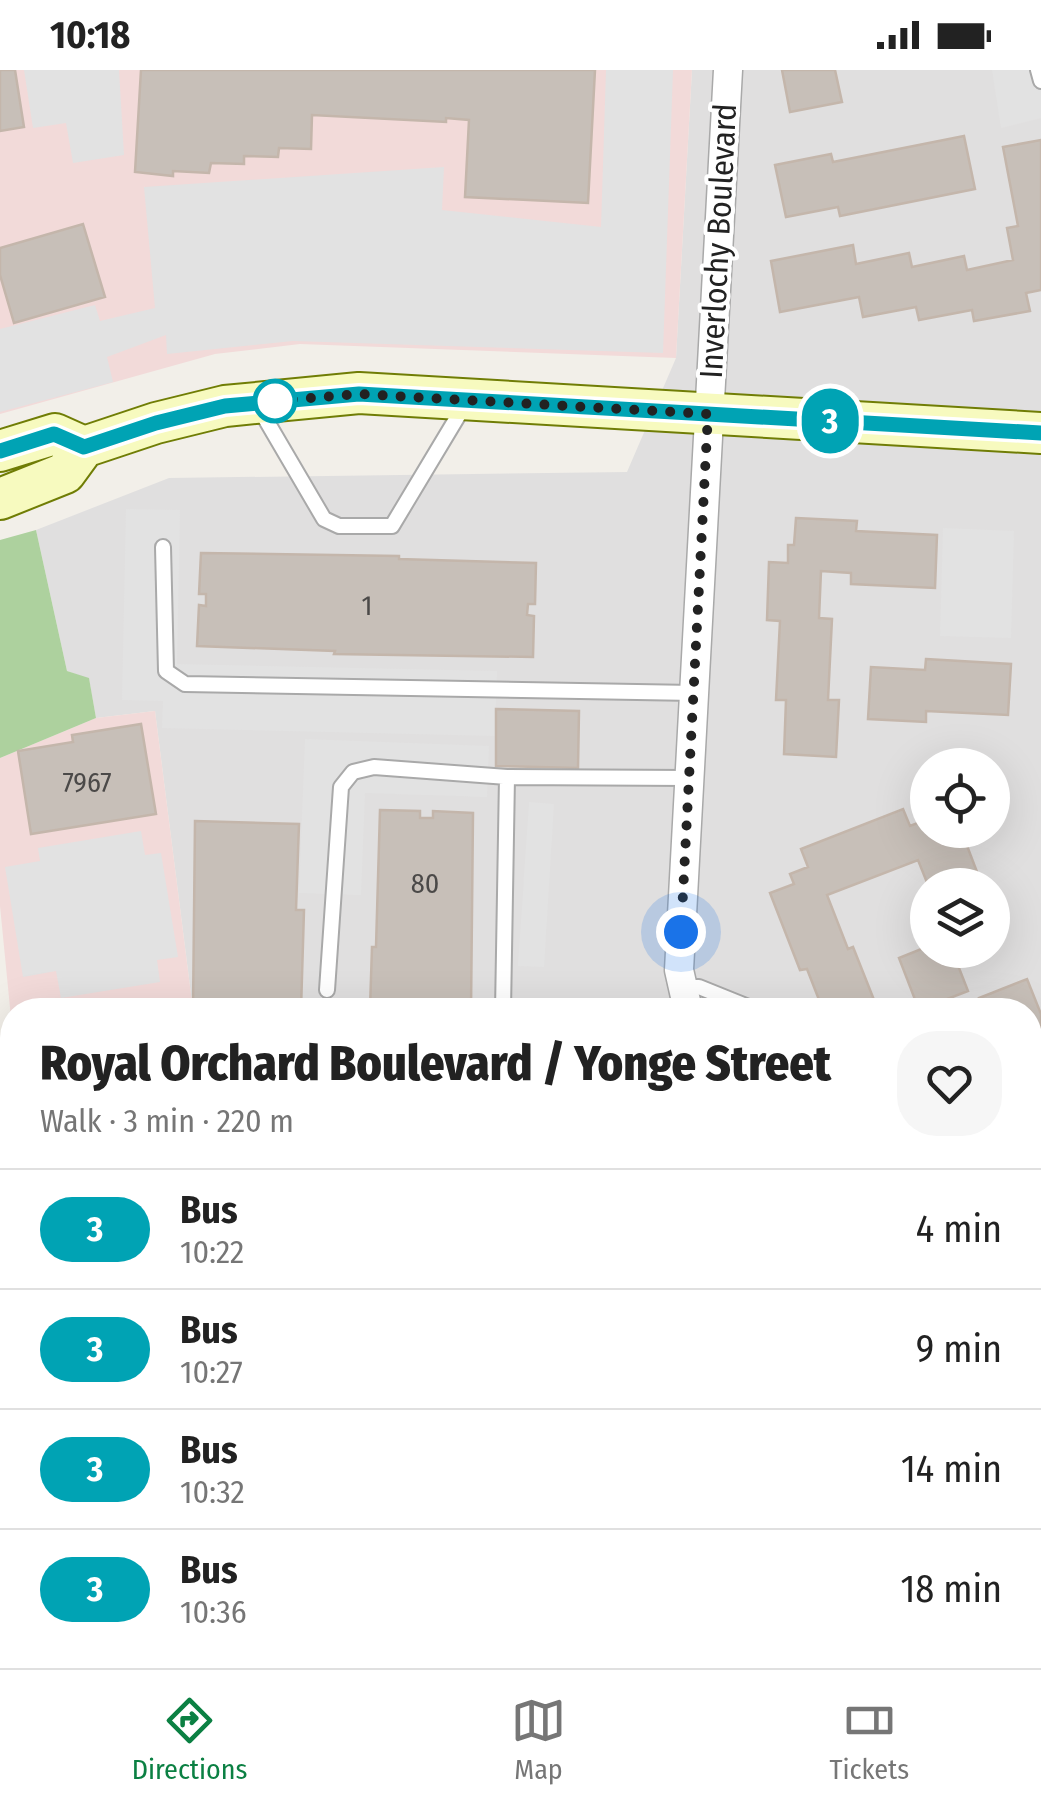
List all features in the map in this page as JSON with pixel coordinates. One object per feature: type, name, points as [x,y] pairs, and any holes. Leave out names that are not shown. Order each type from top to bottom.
[{"type":"street","name":"Inverlochy Boulevard","points":[[686,998],[679,970],[728,70]]},
{"type":"street","points":[[0,498],[65,473],[84,447],[156,423],[225,406],[359,394],[1041,433]]},
{"type":"street","points":[[0,451],[54,434],[84,447]]},
{"type":"lane","points":[[1038,70],[1041,81]]},
{"type":"lane","points":[[256,403],[324,519],[338,526],[392,526],[468,400]]},
{"type":"lane","points":[[163,547],[166,671],[186,684],[694,693]]},
{"type":"lane","points":[[326,990],[342,787],[353,772],[374,767],[507,777],[689,778]]},
{"type":"lane","points":[[503,998],[507,777]]},
{"type":"lane","points":[[686,998],[699,986],[728,998]]},
{"type":"shaded area","points":[[0,70],[692,70],[676,358],[300,344],[215,354],[0,414]]},
{"type":"shaded area","points":[[24,70],[119,70],[124,155],[73,163],[66,123],[33,128]]},
{"type":"shaded area","points":[[606,70],[673,70],[663,353],[293,341],[167,354],[166,335],[107,357],[113,382],[0,412],[0,329],[95,305],[100,321],[155,308],[144,187],[444,167],[442,210],[601,227]]},
{"type":"shaded area","points":[[692,70],[1041,70],[1041,998],[191,998],[155,711],[96,718],[89,679],[67,671],[36,530],[169,478],[627,472],[676,358]]},
{"type":"shaded area","points":[[992,70],[1041,70],[1041,118],[1001,128]]},
{"type":"shaded area","points":[[126,509],[180,510],[177,664],[497,671],[495,736],[162,728],[163,701],[122,700]]},
{"type":"shaded area","points":[[943,528],[1014,531],[1011,638],[940,636]]},
{"type":"shaded area","points":[[155,711],[191,998],[9,998],[0,906],[0,758],[96,718]]},
{"type":"shaded area","points":[[305,739],[489,746],[487,797],[365,793],[361,895],[299,893]]},
{"type":"shaded area","points":[[529,802],[554,804],[544,967],[518,966]]},
{"type":"shaded area","points":[[141,831],[145,855],[161,853],[178,957],[157,960],[160,982],[61,998],[56,971],[23,977],[5,867],[40,861],[38,848]]},
{"type":"green space","points":[[36,530],[67,671],[89,678],[96,718],[0,758],[0,540]]},
{"type":"building","points":[[0,70],[15,70],[24,127],[0,131]]},
{"type":"building","points":[[141,70],[595,70],[588,203],[465,197],[469,120],[446,118],[446,122],[312,115],[311,149],[279,148],[278,157],[244,156],[244,164],[211,163],[209,173],[173,171],[173,176],[135,172]]},
{"type":"building","points":[[782,70],[835,70],[842,102],[790,112]]},
{"type":"building","points":[[964,136],[975,189],[840,216],[838,207],[786,217],[775,165],[831,154],[833,162]]},
{"type":"building","points":[[1041,140],[1041,290],[1026,293],[1030,311],[974,321],[972,310],[919,320],[916,307],[863,317],[859,297],[780,312],[771,261],[853,245],[856,264],[909,253],[912,267],[964,256],[967,270],[1013,260],[1007,228],[1018,226],[1003,147]]},
{"type":"building","points":[[83,224],[105,297],[14,323],[0,275],[0,248]]},
{"type":"building","points":[[796,518],[857,521],[856,531],[937,535],[935,588],[851,584],[851,573],[821,571],[819,618],[832,619],[828,700],[839,700],[836,757],[784,754],[786,700],[776,700],[780,621],[767,620],[769,562],[788,563],[788,545],[794,545]]},
{"type":"building","points":[[201,553],[536,563],[535,604],[528,604],[527,615],[534,616],[533,657],[334,654],[335,651],[197,646],[199,605],[206,606],[206,594],[199,594]]},
{"type":"building","points":[[926,659],[1011,664],[1008,715],[926,711],[926,722],[868,719],[871,667],[925,670]]},
{"type":"building","points":[[496,709],[579,711],[578,768],[496,766]]},
{"type":"building","points":[[141,724],[156,814],[31,834],[18,751],[73,742],[72,735]]},
{"type":"building","points":[[903,809],[910,826],[910,848],[968,848],[976,868],[921,868],[918,860],[827,895],[873,998],[818,998],[807,969],[800,970],[770,893],[794,884],[790,874],[808,867],[801,849]]},
{"type":"building","points":[[380,810],[420,811],[420,818],[433,818],[433,811],[473,813],[471,998],[370,998],[372,947],[376,947]]},
{"type":"building","points":[[195,821],[299,824],[296,910],[304,910],[301,998],[193,998]]},
{"type":"building","points":[[910,954],[910,968],[959,968],[968,991],[950,998],[914,998],[899,958]]},
{"type":"building","points":[[1027,979],[1035,998],[979,998]]},
{"type":"bus line","name":"3","points":[[0,451],[54,434],[84,447],[225,406],[359,394],[1041,433]]},
{"type":"route","points":[[275,401],[359,394],[708,414],[681,932]]}]
